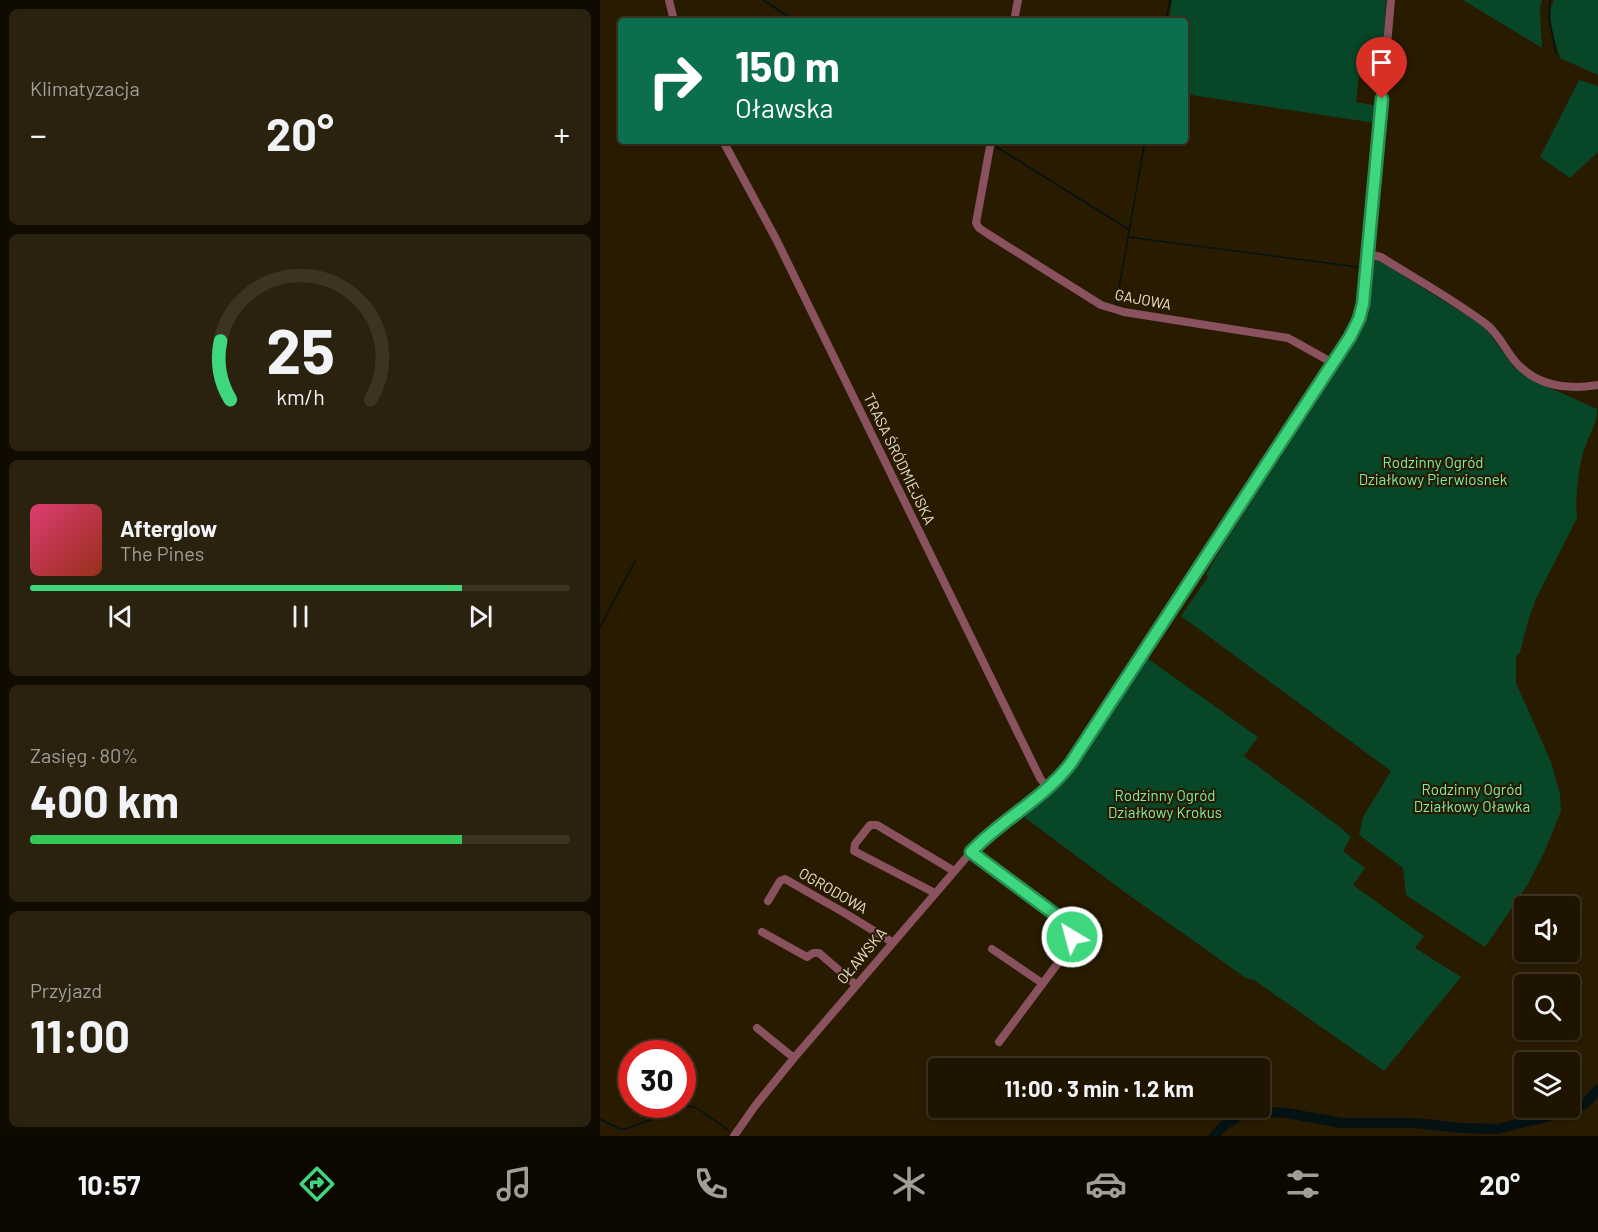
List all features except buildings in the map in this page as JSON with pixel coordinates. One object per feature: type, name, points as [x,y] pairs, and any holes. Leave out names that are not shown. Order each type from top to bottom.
[{"type":"street","points":[[669,0],[673,18]]},
{"type":"street","points":[[1015,18],[1018,0]]},
{"type":"street","name":"OŁAWSKA","points":[[734,1136],[794,1058],[971,852],[987,835],[1048,789],[1071,763],[1350,337],[1361,314],[1390,0]]},
{"type":"street","name":"TRASA ŚRÓDMIEJSKA","points":[[725,144],[776,239],[1041,781],[1048,789]]},
{"type":"street","name":"GAJOWA","points":[[990,144],[976,222],[979,228],[988,234],[1079,292],[1109,308],[1288,338],[1333,363]]},
{"type":"street","points":[[1368,254],[1381,257],[1487,325],[1521,368],[1536,379],[1552,385],[1573,387],[1598,385]]},
{"type":"street","points":[[935,893],[854,851],[853,847],[870,825],[878,825],[954,872]]},
{"type":"street","points":[[971,852],[1062,920],[1070,928],[1072,937],[1068,949],[999,1042]]},
{"type":"street","name":"OGRODOWA","points":[[768,901],[780,881],[785,879],[892,942]]},
{"type":"street","points":[[762,932],[807,957],[813,953],[819,953],[856,985]]},
{"type":"street","points":[[992,949],[1042,983]]},
{"type":"street","points":[[757,1028],[794,1058]]},
{"type":"green space","points":[[1172,0],[1386,0],[1383,58],[1380,60],[1361,59],[1356,102],[1378,106],[1375,123],[1188,94],[1188,18],[1169,18]]},
{"type":"green space","points":[[1463,0],[1542,0],[1540,9],[1542,48]]},
{"type":"green space","points":[[1554,0],[1598,0],[1598,75],[1560,58],[1551,21]]},
{"type":"green space","points":[[1579,80],[1598,86],[1598,152],[1570,178],[1540,157]]},
{"type":"green space","points":[[1375,259],[1377,259],[1485,327],[1513,366],[1526,377],[1597,409],[1596,420],[1585,447],[1580,469],[1577,518],[1536,599],[1520,652],[1516,657],[1516,683],[1551,762],[1560,794],[1561,811],[1544,853],[1528,884],[1520,896],[1514,896],[1514,905],[1485,947],[1406,895],[1403,868],[1359,835],[1363,817],[1391,771],[1181,616],[1208,577],[1206,574],[1224,544],[1358,338],[1369,312]]},
{"type":"green space","name":"Rodzinny Ogród Działkowy Krokus","points":[[1147,658],[1258,737],[1244,756],[1351,837],[1343,851],[1365,868],[1353,885],[1424,936],[1415,948],[1461,977],[1384,1071],[1254,980],[1246,978],[1024,817],[1069,776]]},
{"type":"waterway","points":[[763,0],[789,17]]},
{"type":"waterway","points":[[1167,18],[1170,0]]},
{"type":"waterway","points":[[1550,0],[1549,18],[1556,54]]},
{"type":"waterway","points":[[1116,305],[1144,144]]},
{"type":"waterway","points":[[995,146],[1128,229]]},
{"type":"waterway","points":[[1128,237],[1358,267]]},
{"type":"waterway","points":[[600,627],[635,561]]},
{"type":"waterway","points":[[1214,1136],[1223,1126],[1238,1116],[1256,1111],[1286,1113],[1342,1123],[1415,1123],[1497,1129],[1567,1112],[1585,1104],[1598,1090]]},
{"type":"waterway","points":[[600,1119],[620,1129],[625,1129],[690,1106],[697,1108],[728,1130]]},
{"type":"route","points":[[1072,937],[1068,924],[971,852],[987,835],[1048,789],[1071,763],[1350,337],[1361,314],[1363,304],[1382,99]]},
{"type":"park label","name":"Rodzinny Ogród Działkowy Pierwiosnek","points":[[1433,472]]},
{"type":"park label","name":"Rodzinny Ogród Działkowy Oławka","points":[[1472,798]]}]
